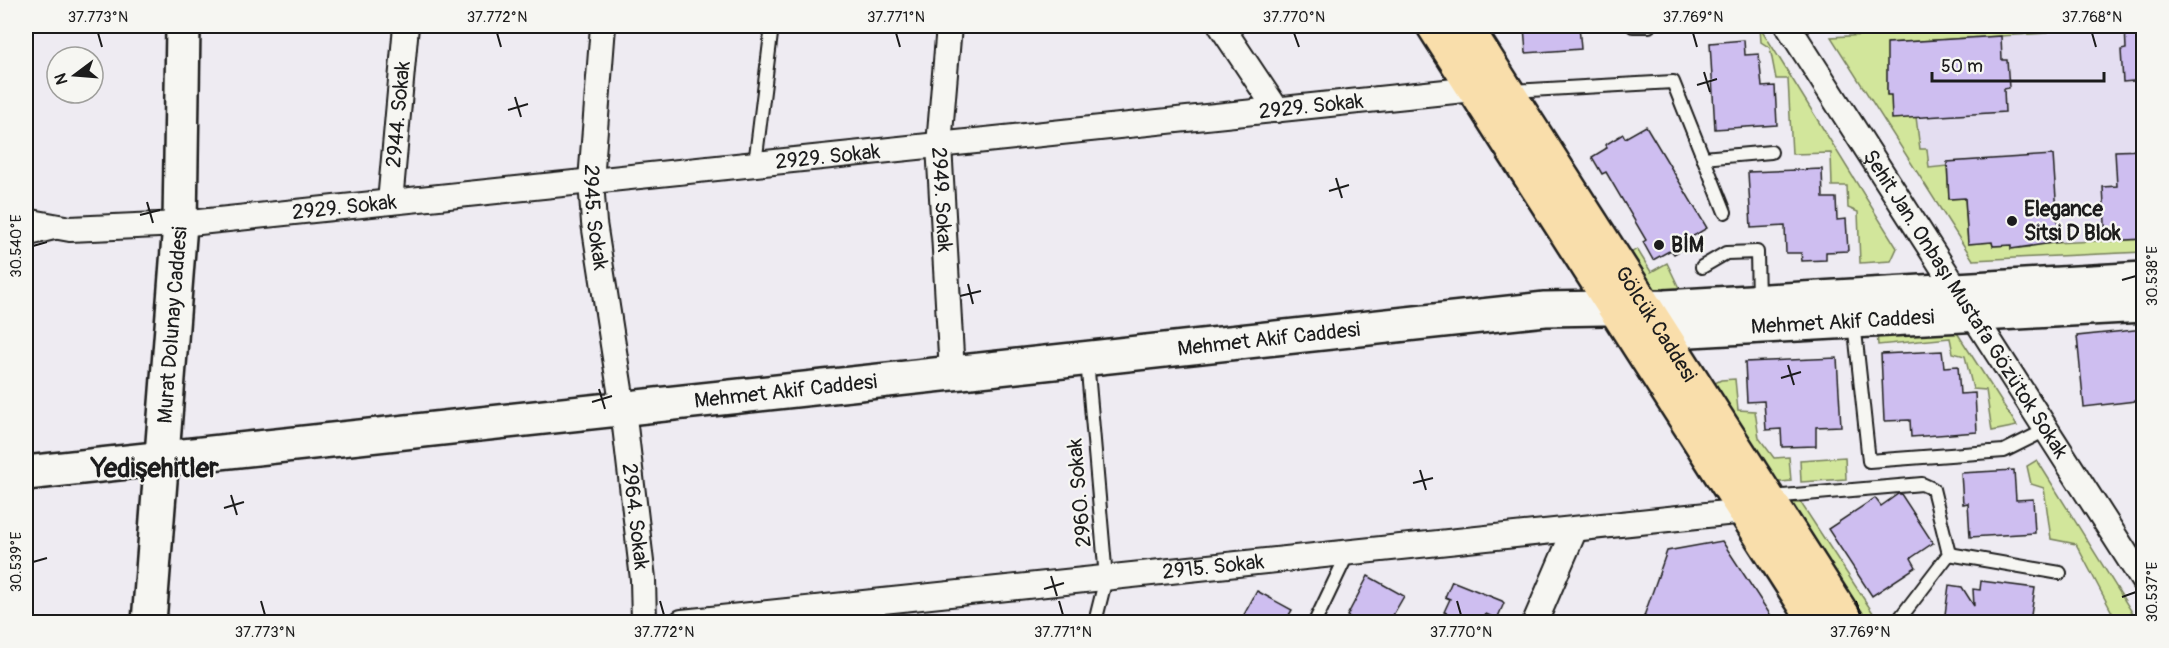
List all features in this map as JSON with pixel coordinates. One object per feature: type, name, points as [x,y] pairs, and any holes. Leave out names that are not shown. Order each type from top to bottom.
[{"type":"main road","name":"Gölcük Caddesi","points":[[1434,26],[1490,90],[1756,504],[1847,622]]},
{"type":"main road","name":"Gölcük Caddesi","points":[[1465,26],[1490,90]]},
{"type":"main road","name":"Gölcük Caddesi","points":[[1756,504],[1816,622]]},
{"type":"street","name":"Murat Dolunay Caddesi","points":[[149,622],[180,224],[183,26]]},
{"type":"street","name":"2944. Sokak","points":[[390,202],[406,26]]},
{"type":"street","name":"2945. Sokak","points":[[603,26],[591,181],[594,223],[623,408]]},
{"type":"street","name":"2949. Sokak","points":[[949,26],[939,145],[952,373]]},
{"type":"street","points":[[1221,26],[1277,110]]},
{"type":"street","name":"Şehit Jan. Onbaşı Mustafa Gözütok Sokak","points":[[1788,26],[2144,582]]},
{"type":"street","name":"2929. Sokak","points":[[26,221],[70,229],[180,224],[1490,90]]},
{"type":"street","name":"Mehmet Akif Caddesi","points":[[26,473],[1545,309],[1638,320],[1854,321],[1964,302],[2144,279]]},
{"type":"street","name":"Mehmet Akif Caddesi","points":[[1638,320],[1758,301],[2144,305]]},
{"type":"street","name":"2964. Sokak","points":[[623,408],[643,579],[644,622]]},
{"type":"street","name":"2915. Sokak","points":[[682,622],[750,619],[1106,578],[1575,529],[1756,504]]},
{"type":"street","points":[[1535,622],[1575,529]]},
{"type":"lane","points":[[755,164],[772,26]]},
{"type":"lane","points":[[1633,26],[1649,26]]},
{"type":"lane","points":[[1490,90],[1673,82],[1725,212]]},
{"type":"lane","points":[[1703,158],[1771,152]]},
{"type":"lane","points":[[26,240],[70,229]]},
{"type":"lane","points":[[1702,267],[1726,253],[1757,252],[1758,301]]},
{"type":"lane","points":[[1854,321],[1869,462],[2004,451],[2046,430]]},
{"type":"lane","name":"2960. Sokak","points":[[1087,359],[1106,578],[1095,622]]},
{"type":"lane","points":[[1756,504],[1922,484],[1933,489],[1949,554]]},
{"type":"lane","points":[[1315,622],[1348,553]]},
{"type":"lane","points":[[1949,554],[2060,573]]},
{"type":"lane","points":[[1897,622],[1949,554]]},
{"type":"shaded area","points":[[2026,26],[2143,26],[2143,252],[1973,260],[1831,37]]},
{"type":"green space","points":[[2047,26],[2047,33],[1888,43],[1887,94],[1916,117],[1920,149],[1927,149],[1929,168],[1947,166],[1949,199],[1965,198],[1968,244],[1992,242],[1993,246],[2011,245],[2011,249],[2029,247],[2030,244],[2143,239],[2143,252],[1973,260],[1831,37]]},
{"type":"green space","points":[[1760,27],[1897,248],[1891,261],[1860,263],[1858,212],[1848,208],[1847,186],[1832,186],[1831,153],[1792,154],[1788,79],[1776,79],[1770,48],[1761,42]]},
{"type":"green space","points":[[1637,249],[1651,272],[1667,263],[1681,292],[1657,293],[1631,253]]},
{"type":"green space","points":[[1954,328],[2017,426],[1992,431],[1986,390],[1973,389],[1965,356],[1953,353],[1950,338],[1878,345],[1877,332]]},
{"type":"green space","points":[[1735,379],[1738,410],[1755,411],[1759,438],[1774,458],[1789,457],[1791,481],[1770,483],[1707,387],[1721,380]]},
{"type":"green space","points":[[1845,457],[1846,479],[1801,482],[1800,460]]},
{"type":"green space","points":[[2037,460],[2135,617],[2115,618],[2076,544],[2051,539],[2044,488],[2031,484],[2027,466]]},
{"type":"green space","points":[[1780,503],[1801,503],[1879,622],[1859,622]]},
{"type":"building","points":[[1524,26],[1579,26],[1581,49],[1526,53]]},
{"type":"building","points":[[2144,26],[2144,80],[2123,82],[2121,50],[2126,49],[2125,27]]},
{"type":"building","points":[[2001,36],[2002,60],[2007,60],[2009,88],[2004,89],[2005,112],[1892,119],[1891,95],[1887,95],[1887,43]]},
{"type":"building","points":[[1744,40],[1745,55],[1759,54],[1762,87],[1775,86],[1777,125],[1715,129],[1710,43]]},
{"type":"building","points":[[1646,126],[1707,228],[1690,238],[1693,243],[1674,254],[1671,250],[1653,260],[1643,242],[1646,240],[1606,172],[1602,174],[1592,157],[1607,148],[1605,145],[1623,134],[1625,138]]},
{"type":"building","points":[[2144,150],[2144,239],[2106,241],[2103,187],[2117,186],[2115,151]]},
{"type":"building","name":"Elegance Sitsi D Blok","points":[[2053,155],[2059,242],[2011,249],[2011,245],[1993,246],[1992,242],[1968,244],[1965,198],[1949,199],[1947,162]]},
{"type":"building","points":[[1822,169],[1823,198],[1836,198],[1837,220],[1846,219],[1848,251],[1826,252],[1826,260],[1802,261],[1801,253],[1786,253],[1785,226],[1751,228],[1748,172]]},
{"type":"building","points":[[2144,329],[2144,400],[2084,407],[2077,336]]},
{"type":"building","points":[[1942,351],[1944,367],[1958,366],[1960,394],[1975,393],[1977,432],[1911,437],[1910,420],[1884,421],[1881,354]]},
{"type":"building","points":[[1837,358],[1841,426],[1816,427],[1816,446],[1782,447],[1781,429],[1766,430],[1764,401],[1747,402],[1745,362]]},
{"type":"building","points":[[2014,470],[2016,500],[2033,499],[2035,533],[1970,537],[1968,503],[1963,504],[1961,473]]},
{"type":"building","points":[[1901,494],[1933,543],[1911,558],[1916,567],[1872,596],[1828,529],[1875,498],[1881,506]]},
{"type":"building","points":[[1722,541],[1775,622],[1657,622],[1644,616],[1667,551]]},
{"type":"building","points":[[1368,576],[1404,596],[1389,622],[1359,622],[1347,616]]},
{"type":"building","points":[[1452,581],[1502,601],[1504,603],[1497,619],[1486,614],[1482,622],[1469,622],[1444,612],[1450,599],[1445,597]]},
{"type":"building","points":[[1981,581],[2035,588],[2030,622],[1944,622],[1949,585],[1962,587],[1974,606],[1973,589],[1980,590]]},
{"type":"building","points":[[1257,591],[1292,610],[1285,622],[1240,622]]},
{"type":"place","name":"Elegance Sitsi D Blok","points":[[2012,221]]},
{"type":"place","name":"BİM","points":[[1659,245]]},
{"type":"district","name":"Yedişehitler","points":[[155,468]]}]
